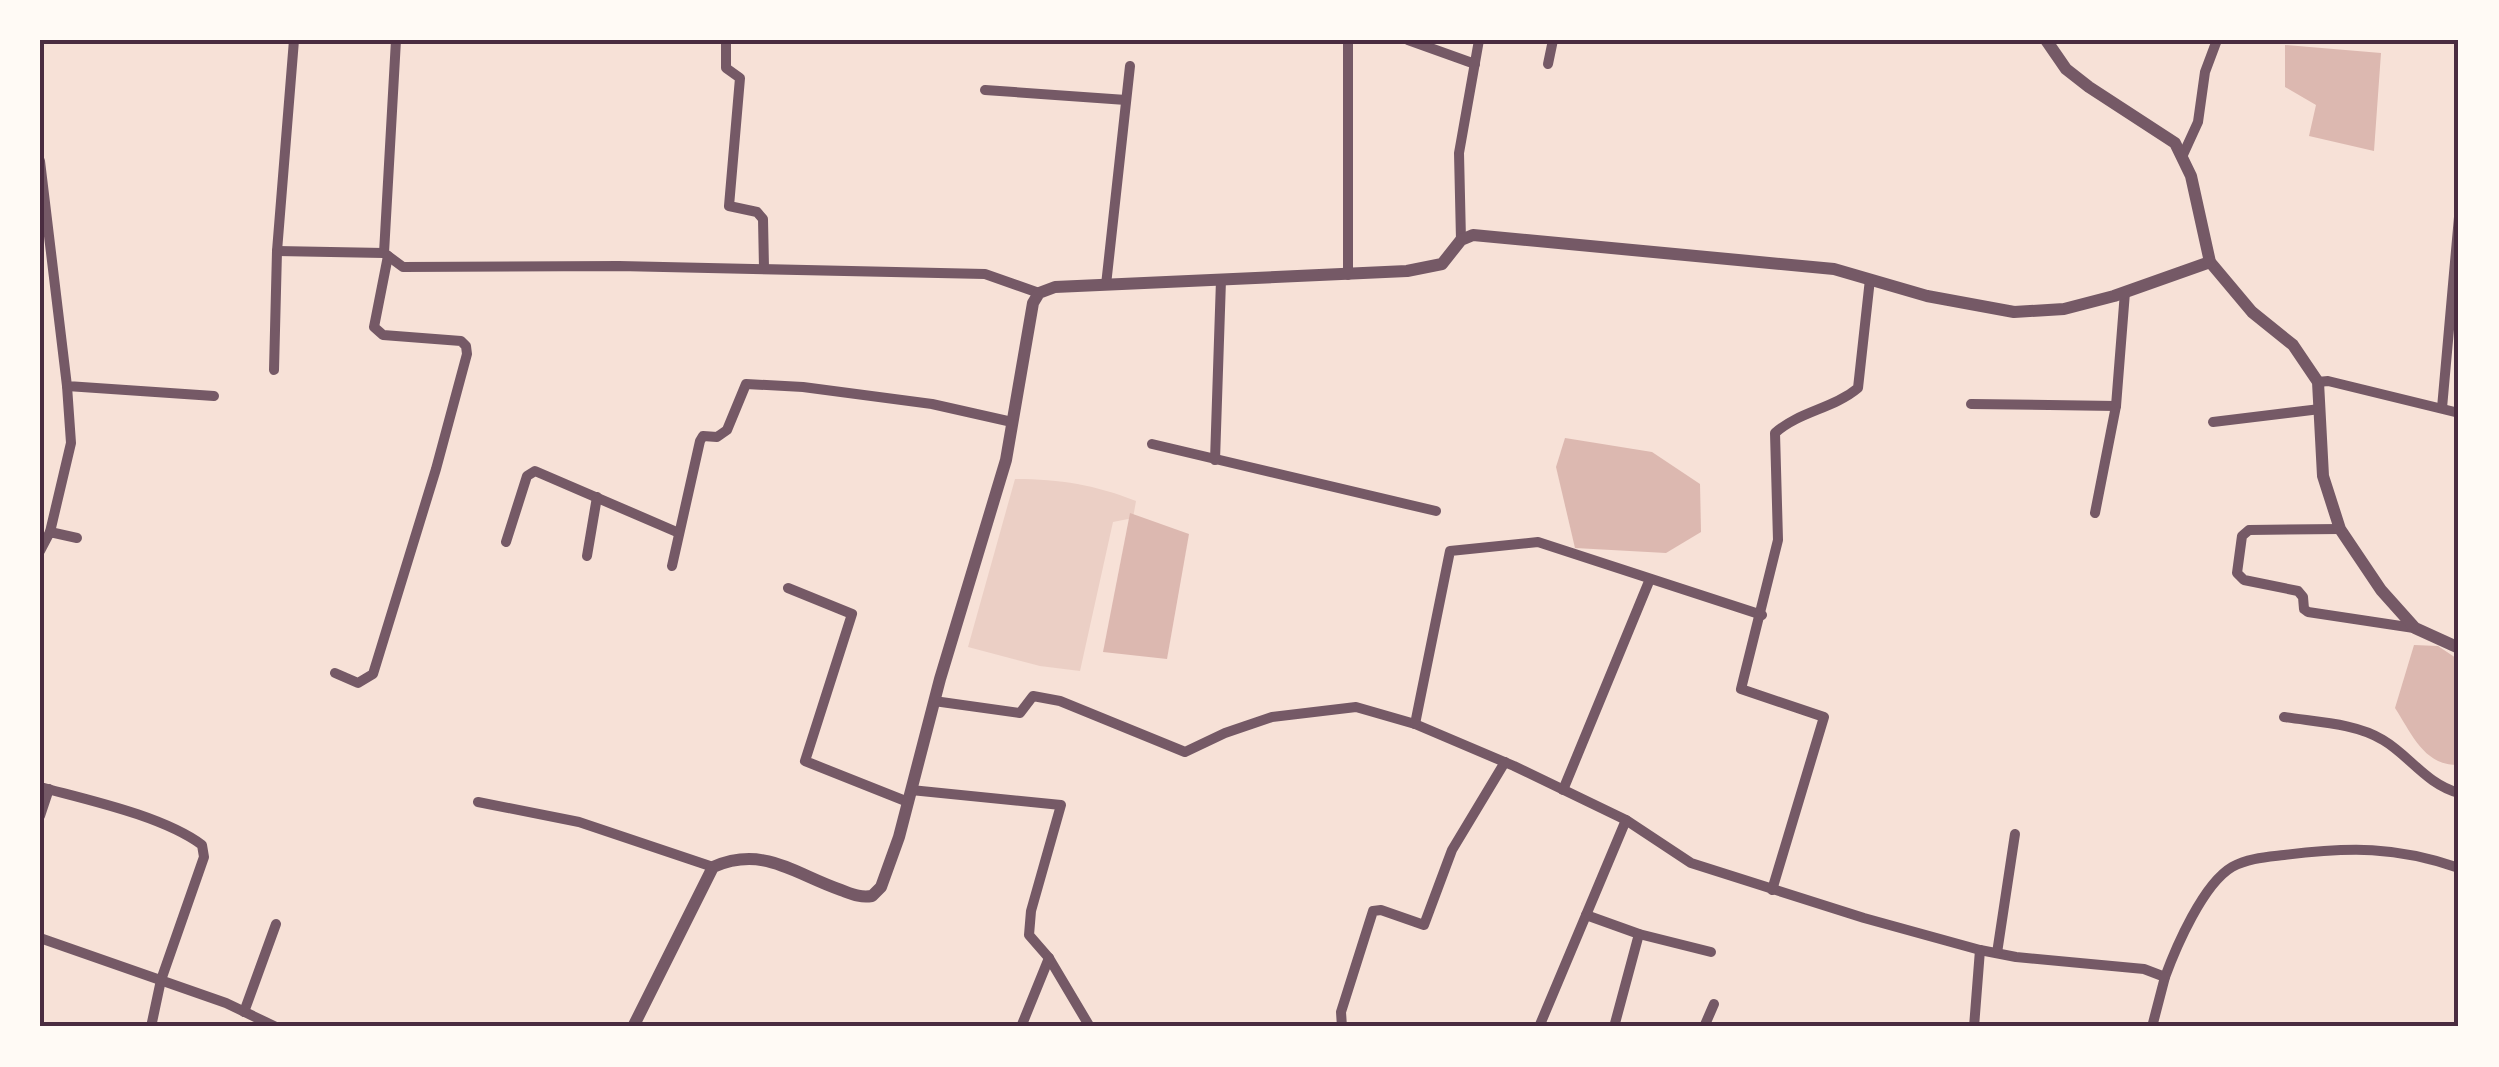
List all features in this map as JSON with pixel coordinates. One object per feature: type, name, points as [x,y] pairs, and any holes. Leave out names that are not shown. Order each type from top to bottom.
[{"type":"street","points":[[274,370],[277,251],[294,40]]},
{"type":"street","points":[[335,673],[358,683],[373,674],[467,354],[460,341],[383,335],[374,327],[386,255],[396,40]]},
{"type":"street","points":[[726,40],[726,68],[740,78],[729,206],[757,212],[763,219],[764,268]]},
{"type":"street","points":[[1348,40],[1348,275]]},
{"type":"street","points":[[1408,40],[1475,64]]},
{"type":"street","points":[[1461,240],[1460,154],[1479,40]]},
{"type":"street","points":[[1548,64],[1552,40]]},
{"type":"street","points":[[2046,40],[2066,68],[2175,142],[2191,176],[2210,262],[2252,312],[2293,345],[2318,382],[2323,476],[2340,529],[2382,590],[2415,628]]},
{"type":"street","points":[[2182,157],[2198,122],[2206,72],[2217,40]]},
{"type":"street","points":[[1106,285],[1130,66]]},
{"type":"street","points":[[985,90],[1126,100]]},
{"type":"street","points":[[40,161],[71,443],[50,532],[40,551]]},
{"type":"street","points":[[2442,408],[2458,267],[2459,217]]},
{"type":"street","points":[[633,1027],[713,867],[732,859],[754,857],[854,895],[872,896],[881,887],[1006,460],[1024,344],[1033,303],[1040,293],[1055,287],[1407,271],[1442,264],[1461,240],[1474,236],[1834,269],[1927,296],[2014,312],[2064,308],[2210,262]]},
{"type":"street","points":[[277,251],[386,255],[403,267],[764,268],[985,274],[1040,293]]},
{"type":"street","points":[[1772,890],[1824,717],[1741,689],[1778,540],[1775,432],[1788,421],[1846,398],[1858,388],[1870,279]]},
{"type":"street","points":[[1214,460],[1221,280]]},
{"type":"street","points":[[2096,513],[2116,406],[2124,292]]},
{"type":"street","points":[[2318,382],[2328,381],[2459,413]]},
{"type":"street","points":[[672,566],[700,441],[704,436],[717,437],[727,430],[746,384],[803,387],[932,404],[1012,422]]},
{"type":"street","points":[[67,386],[214,396]]},
{"type":"street","points":[[1971,404],[2116,406]]},
{"type":"street","points":[[2212,422],[2320,409]]},
{"type":"street","points":[[1152,444],[1436,511]]},
{"type":"street","points":[[506,542],[528,476],[534,471],[680,533]]},
{"type":"street","points":[[587,556],[597,497]]},
{"type":"street","points":[[2340,529],[2249,530],[2242,536],[2237,573],[2244,580],[2298,592],[2308,612],[2415,628],[2459,648]]},
{"type":"street","points":[[50,532],[77,538]]},
{"type":"street","points":[[1415,724],[1450,551],[1538,542],[1762,615]]},
{"type":"street","points":[[1563,790],[1650,579]]},
{"type":"street","points":[[788,588],[852,614],[804,761],[909,796],[1061,805],[1029,935],[1049,958],[1090,1027]]},
{"type":"street","points":[[934,701],[1020,713],[1033,696],[1060,701],[1185,752],[1272,717],[1356,708],[1415,724],[1505,762],[1626,820],[1691,863],[1772,890],[1980,950],[2144,969],[2165,977]]},
{"type":"street","points":[[2284,717],[2366,732],[2384,740],[2442,788],[2459,793]]},
{"type":"street","points":[[1342,1027],[1340,1012],[1373,910],[1424,925],[1452,850],[1505,762]]},
{"type":"street","points":[[40,816],[44,788],[187,834],[202,845],[204,857],[161,980],[151,1027]]},
{"type":"street","points":[[478,802],[579,822],[713,867]]},
{"type":"street","points":[[1539,1027],[1626,820]]},
{"type":"street","points":[[1997,953],[2015,834]]},
{"type":"street","points":[[2152,1027],[2181,934],[2230,868],[2254,858],[2365,847],[2432,858],[2459,868]]},
{"type":"street","points":[[1586,915],[1638,934],[1711,952]]},
{"type":"street","points":[[244,1012],[276,924]]},
{"type":"street","points":[[1614,1027],[1638,934]]},
{"type":"street","points":[[40,938],[161,980],[276,1027]]},
{"type":"street","points":[[1974,1027],[1980,950]]},
{"type":"street","points":[[1021,1027],[1049,958]]},
{"type":"street","points":[[1704,1027],[1714,1004]]},
{"type":"shaded area","points":[[2285,45],[2381,53],[2374,151],[2309,136],[2316,105],[2285,87]]},
{"type":"shaded area","points":[[1565,438],[1652,452],[1700,484],[1701,532],[1666,553],[1575,548],[1556,467]]},
{"type":"shaded area","points":[[1015,479],[1077,484],[1136,501],[1133,518],[1113,522],[1080,671],[1040,666],[968,647]]},
{"type":"shaded area","points":[[1130,513],[1189,534],[1167,659],[1103,652]]},
{"type":"shaded area","points":[[2414,645],[2438,646],[2459,660],[2459,765],[2447,764],[2428,754],[2395,708]]}]
